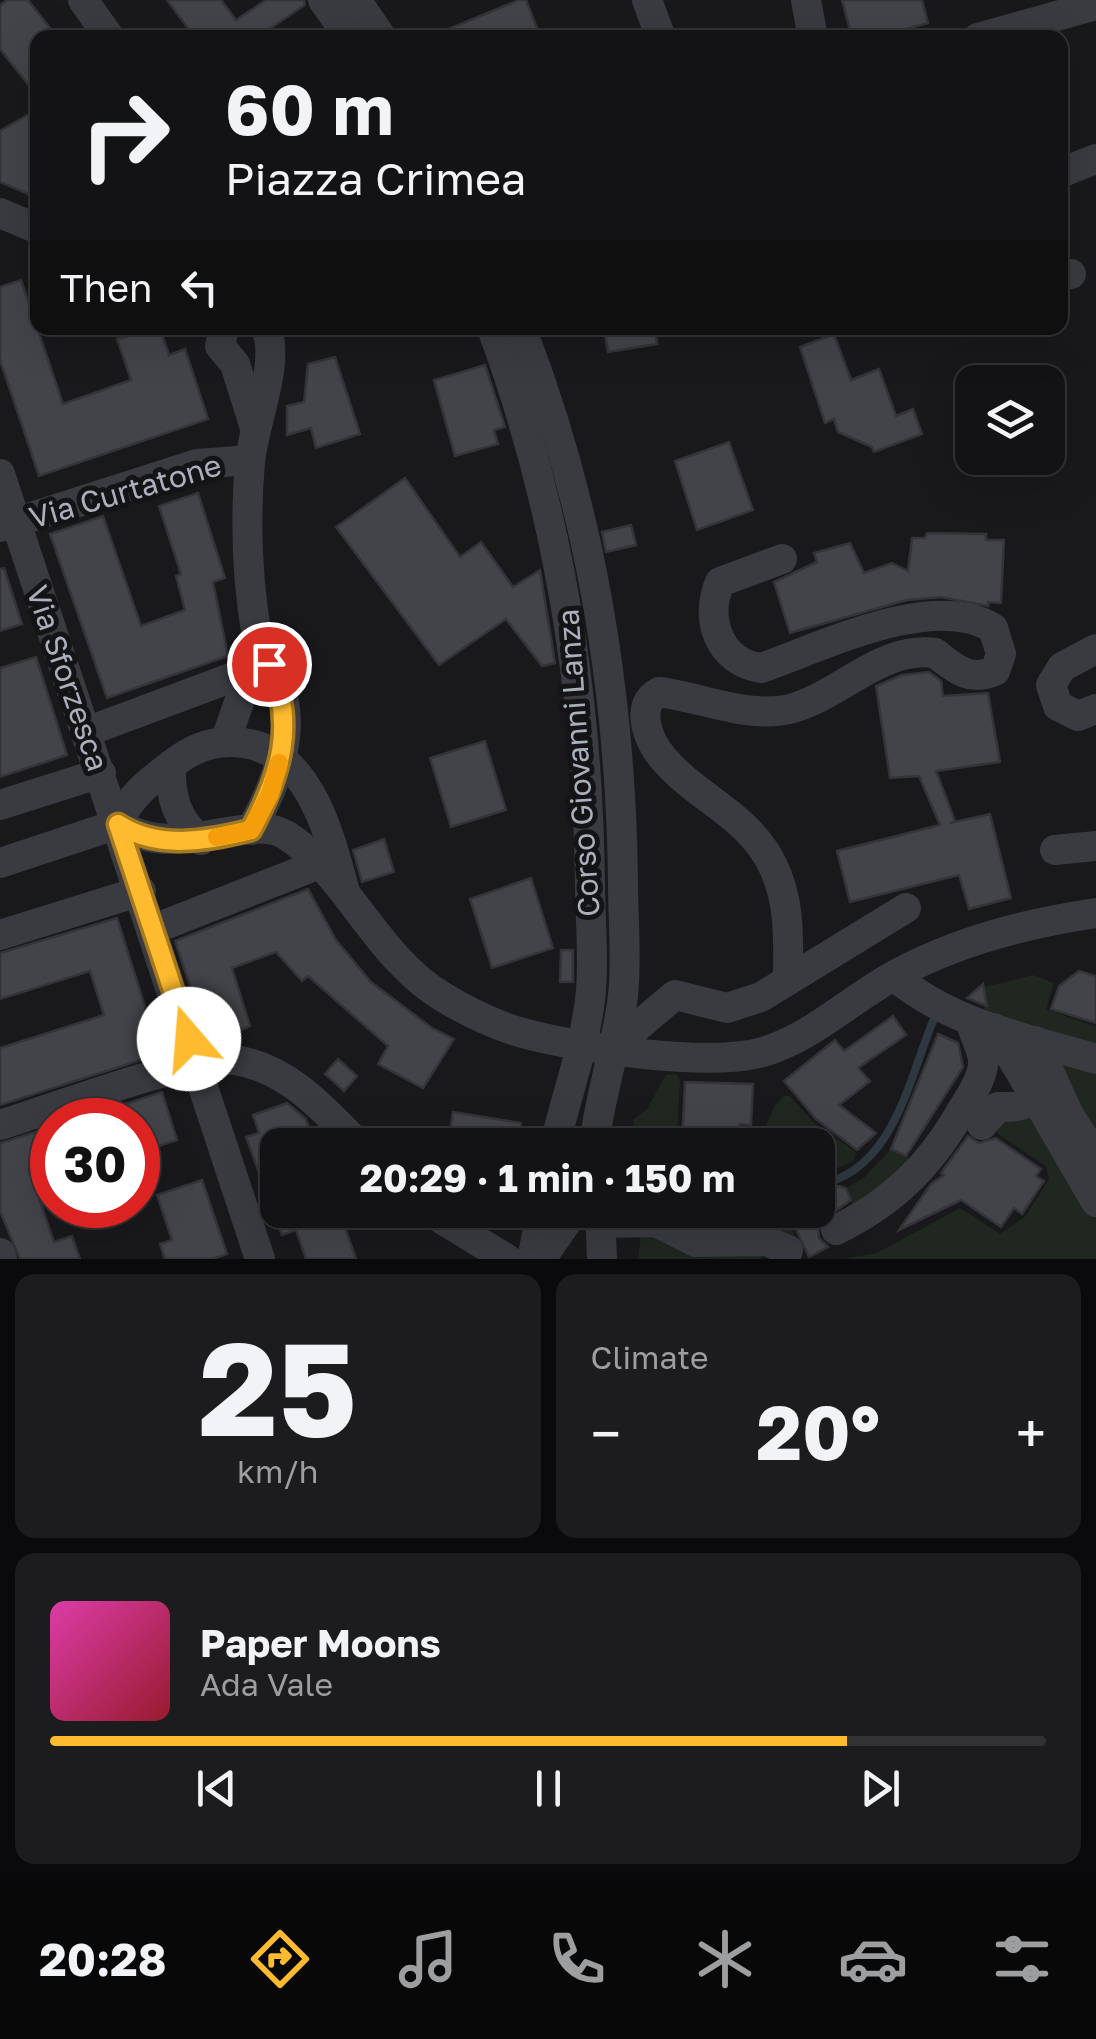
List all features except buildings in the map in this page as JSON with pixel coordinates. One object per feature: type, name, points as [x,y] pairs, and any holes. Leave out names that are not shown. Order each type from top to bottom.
[{"type":"street","points":[[83,0],[104,30]]},
{"type":"street","points":[[324,0],[345,30]]},
{"type":"street","points":[[356,0],[377,30]]},
{"type":"street","points":[[647,0],[659,30]]},
{"type":"street","points":[[806,0],[812,30]]},
{"type":"street","points":[[1007,30],[1096,5]]},
{"type":"street","points":[[1068,170],[1096,159]]},
{"type":"street","points":[[0,213],[30,226]]},
{"type":"street","points":[[221,335],[220,346],[234,364],[253,446]]},
{"type":"street","points":[[234,364],[250,365],[272,335]]},
{"type":"street","points":[[224,742],[255,656],[247,554],[253,446],[272,335]]},
{"type":"street","name":"Corso Giovanni Lanza","points":[[495,335],[519,401],[550,515],[569,612],[590,834],[594,1128]]},
{"type":"street","name":"Corso Giovanni Lanza","points":[[524,335],[551,411],[605,640],[622,824],[623,996],[595,1046],[562,1128]]},
{"type":"street","name":"Via Curtatone","points":[[8,525],[253,446]]},
{"type":"street","name":"Via Sforzesca","points":[[0,474],[8,525],[101,772],[260,1259]]},
{"type":"street","points":[[782,559],[720,582],[712,600],[723,647],[730,658],[746,666],[761,668],[922,616],[980,620],[993,628],[1002,654],[995,671],[980,677],[965,676],[935,653],[890,660],[790,709],[757,712],[659,692],[645,703],[643,712],[663,758],[728,811],[771,862],[788,902],[788,980]]},
{"type":"street","points":[[1096,649],[1062,667],[1051,685],[1058,706],[1078,716],[1096,710]]},
{"type":"street","points":[[86,732],[255,656]]},
{"type":"street","points":[[251,830],[270,794],[282,756],[286,708],[255,656]]},
{"type":"street","points":[[0,863],[118,824],[131,800],[170,766],[186,754],[224,742],[266,747],[282,756],[314,800],[346,895]]},
{"type":"street","points":[[170,766],[173,802],[200,840]]},
{"type":"street","points":[[0,804],[101,772]]},
{"type":"street","points":[[118,824],[150,840],[200,840],[251,830],[283,833],[346,895],[363,922],[412,974],[442,996],[518,1032],[595,1046],[748,1056],[795,1039],[894,976],[972,942],[1050,920],[1096,913]]},
{"type":"street","points":[[1056,850],[1096,846]]},
{"type":"street","points":[[154,929],[317,866]]},
{"type":"street","points":[[0,935],[141,891]]},
{"type":"street","points":[[595,1046],[675,995],[727,1008],[761,998],[906,908]]},
{"type":"street","points":[[1050,920],[1096,925]]},
{"type":"street","points":[[894,976],[923,1000],[982,1025],[1096,1059]]},
{"type":"street","points":[[982,1025],[1031,1090],[1096,1202]]},
{"type":"street","points":[[836,1230],[875,1210],[916,1176],[942,1145],[981,1075],[982,1025]]},
{"type":"street","points":[[1035,1041],[1069,1115],[1096,1157]]},
{"type":"street","points":[[0,1125],[220,1058],[264,1068],[293,1083],[341,1128]]},
{"type":"street","points":[[982,1126],[998,1107],[1016,1108],[1024,1103],[1031,1090]]},
{"type":"street","points":[[571,1230],[656,1222],[696,1242],[766,1241],[788,1250],[785,1259]]},
{"type":"street","points":[[457,1228],[507,1259]]},
{"type":"street","points":[[532,1259],[538,1228]]},
{"type":"street","points":[[571,1230],[602,1259]]},
{"type":"shaded area","points":[[1033,975],[1054,983],[1046,1009],[1096,1027],[1096,1045],[985,1013],[981,988]]},
{"type":"shaded area","points":[[1020,1046],[1096,1068],[1096,1180]]},
{"type":"shaded area","points":[[676,1074],[680,1080],[677,1128],[634,1128],[633,1120],[647,1109],[666,1075]]},
{"type":"shaded area","points":[[784,1096],[790,1096],[821,1128],[765,1128],[775,1105]]},
{"type":"shaded area","points":[[1033,1109],[1096,1217],[1096,1259],[842,1259],[877,1253],[960,1208],[1000,1234],[1025,1217],[1049,1179],[1046,1166],[998,1134],[996,1128],[1002,1120]]},
{"type":"shaded area","points":[[835,1138],[856,1152],[854,1161],[835,1169]]},
{"type":"shaded area","points":[[891,1149],[912,1159],[901,1175],[853,1205],[846,1188],[864,1178]]},
{"type":"shaded area","points":[[650,1228],[792,1228],[795,1234],[759,1259],[638,1259],[641,1234]]},
{"type":"waterway","points":[[835,1179],[864,1162],[881,1143],[905,1096],[933,1021]]},
{"type":"slow traffic","points":[[217,837],[251,830],[270,794],[279,763]]},
{"type":"route","points":[[189,1039],[118,824],[150,840],[200,840],[251,830],[270,794],[282,756],[286,708],[269,664]]}]
